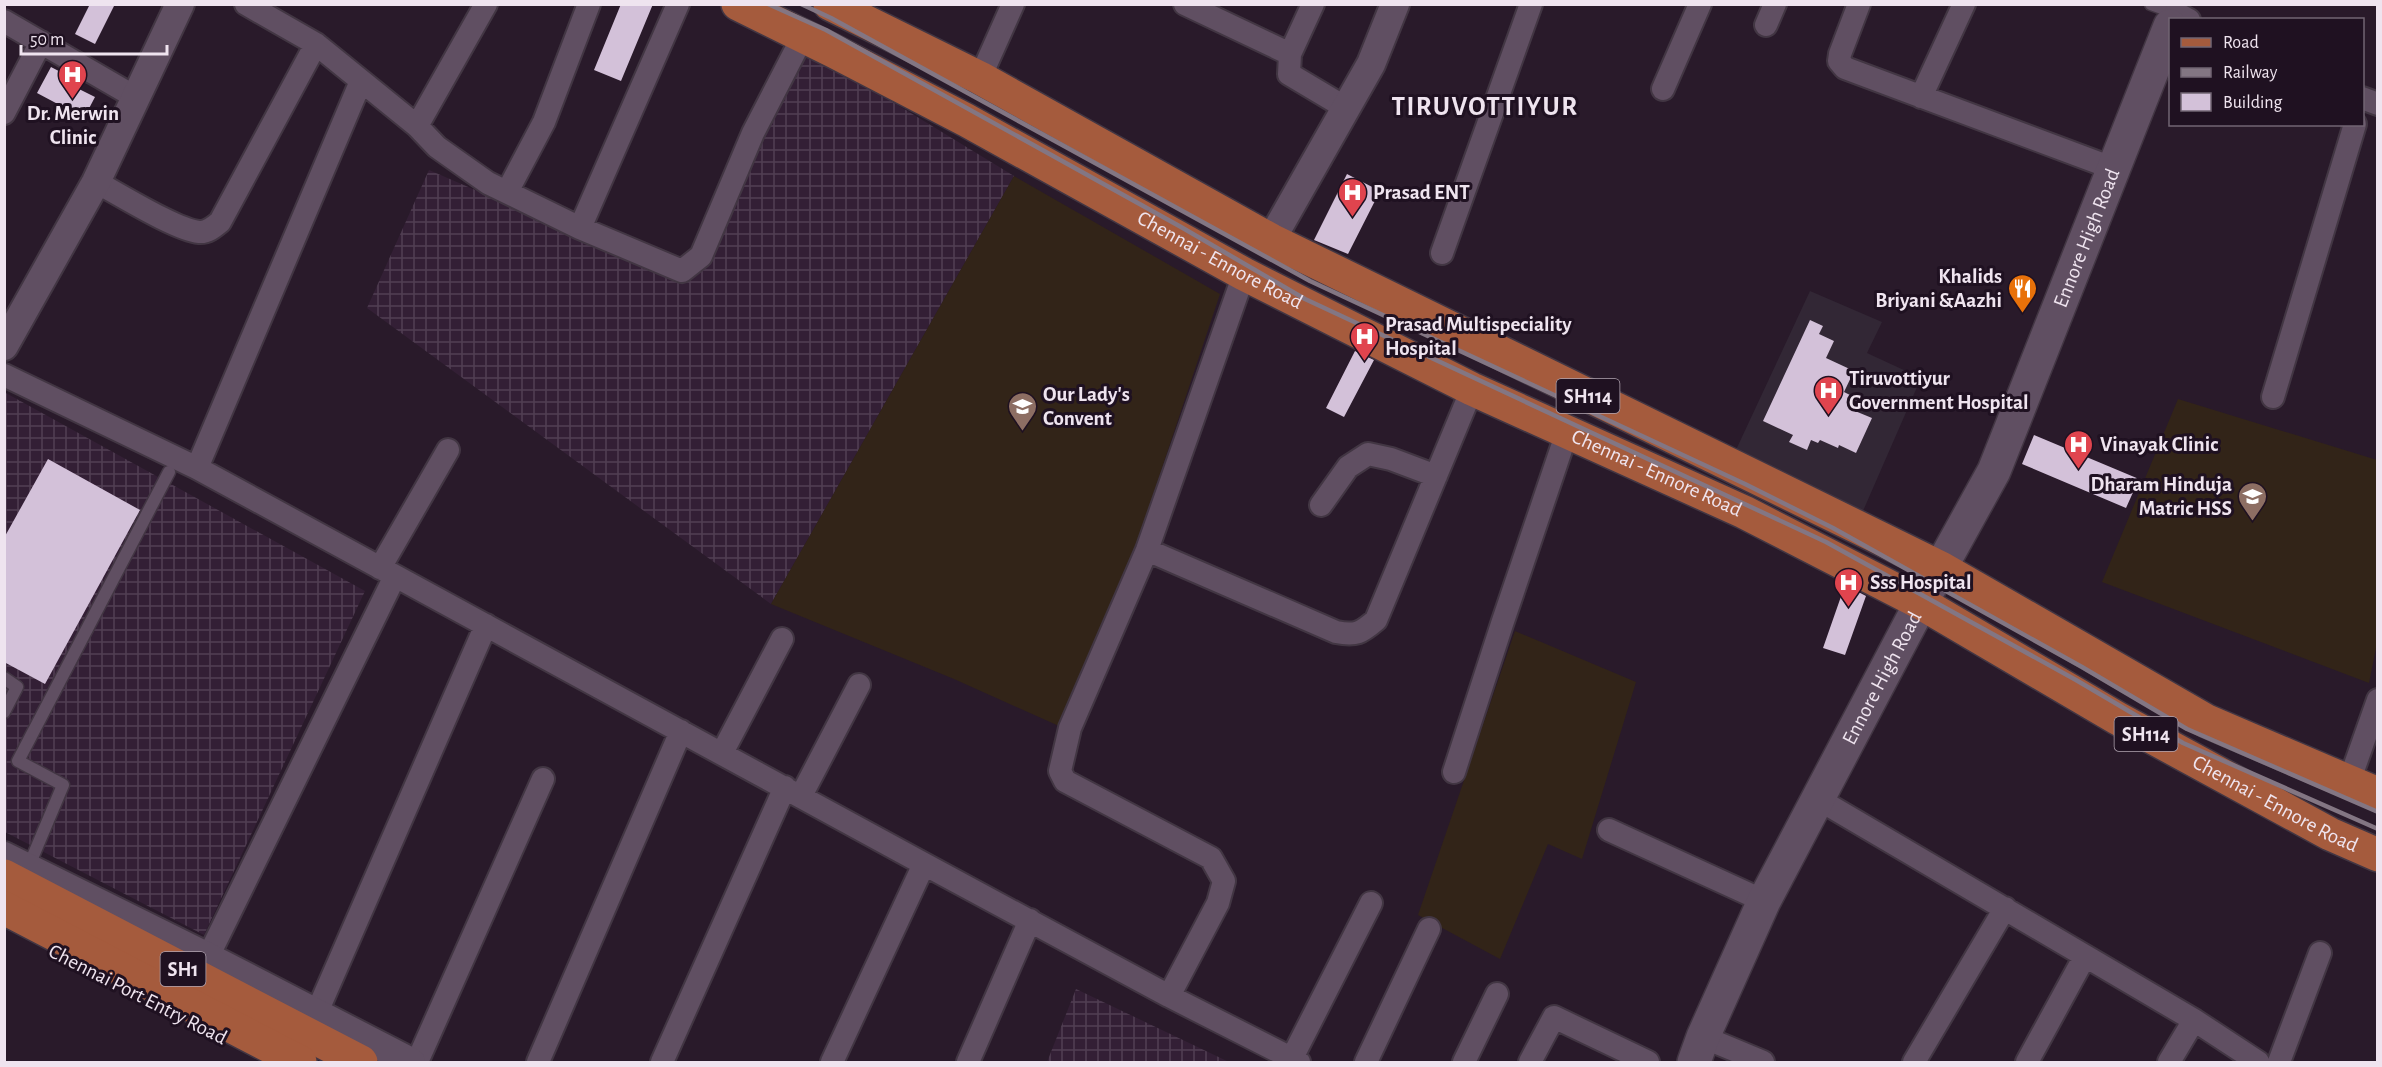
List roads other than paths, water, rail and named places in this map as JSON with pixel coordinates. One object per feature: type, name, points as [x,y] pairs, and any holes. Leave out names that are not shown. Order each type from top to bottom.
[{"type":"main road","name":"Chennai - Ennore Road","points":[[738,4],[796,23],[1244,274],[1472,389],[1744,512],[1921,603],[2117,718],[2330,834],[2378,855]]},
{"type":"main road","name":"Chennai - Ennore Road","points":[[830,4],[980,78],[1271,240],[1941,568],[2206,721],[2363,788]]},
{"type":"main road","name":"Ennore High Road","points":[[1699,1050],[1764,901],[1921,603],[1994,471],[2115,169],[2169,26]]},
{"type":"main road","name":"SH1","points":[[12,867],[361,1062]]},
{"type":"main road","name":"SH1","points":[[4,908],[300,1062]]},
{"type":"street","points":[[4,346],[96,182],[180,4]]},
{"type":"street","points":[[246,4],[316,44],[417,126],[437,147],[488,183],[580,228],[682,271],[701,256],[796,23]]},
{"type":"street","points":[[417,126],[486,4]]},
{"type":"street","points":[[507,192],[543,122],[589,4]]},
{"type":"street","points":[[580,228],[678,4]]},
{"type":"street","points":[[980,78],[1013,4]]},
{"type":"street","points":[[1313,4],[1290,54],[1289,74],[1346,108]]},
{"type":"street","points":[[1271,240],[1371,64],[1395,4]]},
{"type":"street","points":[[1442,253],[1532,4]]},
{"type":"street","points":[[1663,89],[1700,4]]},
{"type":"street","points":[[1766,25],[1775,4]]},
{"type":"street","points":[[1859,4],[1839,61],[1845,68],[2115,169]]},
{"type":"street","points":[[1921,97],[1964,4]]},
{"type":"street","points":[[1198,7],[1290,54]]},
{"type":"street","points":[[4,21],[135,97]]},
{"type":"street","points":[[4,113],[41,42]]},
{"type":"street","points":[[96,182],[182,228],[201,233],[209,230],[220,222],[316,44]]},
{"type":"street","points":[[197,468],[361,81]]},
{"type":"street","points":[[2272,397],[2354,126]]},
{"type":"street","points":[[1169,996],[1218,903],[1224,881],[1218,868],[1211,858],[1065,782],[1060,771],[1070,728],[1147,550],[1244,274]]},
{"type":"street","points":[[4,375],[197,468],[1169,996],[1296,1060],[1371,903]]},
{"type":"street","points":[[1147,550],[1336,632],[1352,635],[1364,630],[1376,620],[1472,389]]},
{"type":"street","points":[[1454,772],[1567,432]]},
{"type":"street","points":[[208,957],[388,572],[448,450]]},
{"type":"street","points":[[1321,505],[1348,468],[1368,454],[1391,459],[1436,476]]},
{"type":"street","points":[[317,1012],[486,626]]},
{"type":"street","points":[[722,753],[782,639]]},
{"type":"street","points":[[662,1062],[793,792],[859,685]]},
{"type":"street","points":[[2363,788],[2378,700]]},
{"type":"street","points":[[538,1062],[681,731]]},
{"type":"street","points":[[417,1062],[543,779]]},
{"type":"street","points":[[1818,798],[2194,1020],[2258,1062]]},
{"type":"street","points":[[1609,830],[1764,901]]},
{"type":"street","points":[[832,1062],[924,864]]},
{"type":"street","points":[[12,867],[208,957],[411,1062]]},
{"type":"street","points":[[1914,1062],[2005,908]]},
{"type":"street","points":[[968,1062],[1030,920]]},
{"type":"street","name":"Chennai Port Entry Road","points":[[4,925],[271,1062]]},
{"type":"street","points":[[1366,1062],[1429,929]]},
{"type":"street","points":[[2279,1062],[2320,953]]},
{"type":"street","points":[[2027,1062],[2085,956]]},
{"type":"street","points":[[1464,1062],[1497,994]]},
{"type":"street","points":[[1530,1062],[1554,1017],[1648,1062]]},
{"type":"street","points":[[2169,1062],[2194,1020]]},
{"type":"street","points":[[1699,1050],[1763,1062]]},
{"type":"lane","points":[[12,867],[63,785],[18,761],[169,472]]},
{"type":"lane","points":[[4,678],[17,687],[4,712]]},
{"type":"railway","points":[[768,4],[826,30],[1181,227],[1305,299],[1826,542],[2076,680],[2183,743],[2378,829]]},
{"type":"railway","points":[[801,4],[831,18],[1310,281],[1745,484],[1833,528],[2082,667],[2187,729],[2378,812]]},
{"type":"place","name":"Dr. Merwin Clinic","points":[[73,100]]},
{"type":"place","name":"Prasad ENT","points":[[1352,218]]},
{"type":"place","name":"Khalids Briyani &Aazhi","points":[[2023,314]]},
{"type":"place","name":"Prasad Multispeciality Hospital","points":[[1364,362]]},
{"type":"place","name":"Tiruvottiyur Government Hospital","points":[[1828,416]]},
{"type":"place","name":"Our Lady's Convent","points":[[1022,432]]},
{"type":"place","name":"Vinayak Clinic","points":[[2079,470]]},
{"type":"place","name":"Dharam Hinduja Matric HSS","points":[[2253,522]]},
{"type":"place","name":"Sss Hospital","points":[[1849,608]]},
{"type":"district","name":"TIRUVOTTIYUR","points":[[1485,106]]}]
